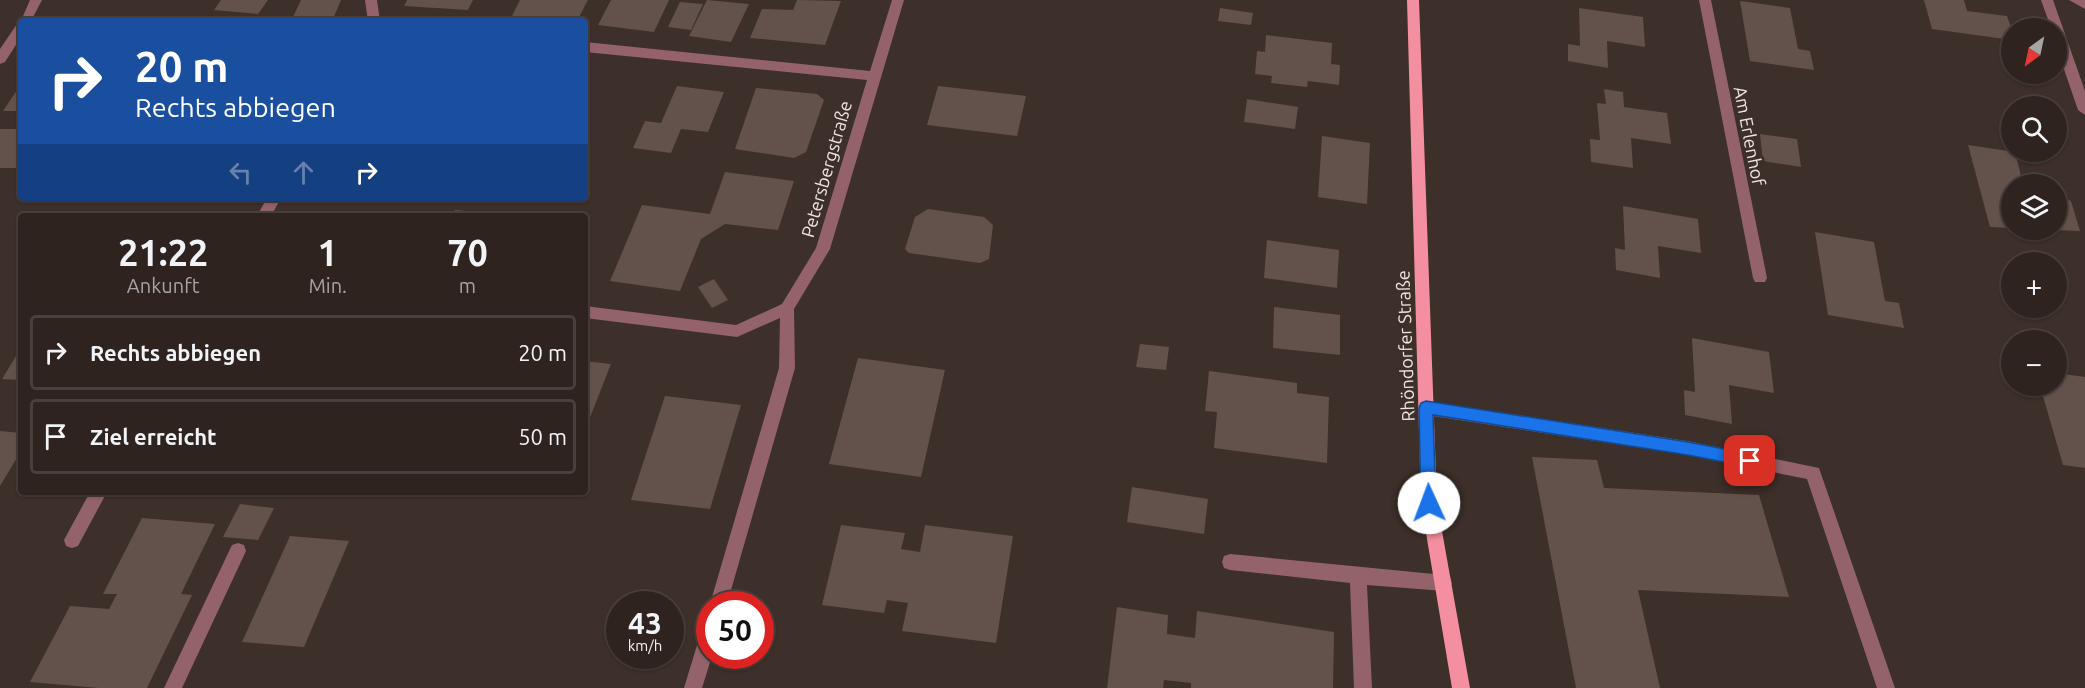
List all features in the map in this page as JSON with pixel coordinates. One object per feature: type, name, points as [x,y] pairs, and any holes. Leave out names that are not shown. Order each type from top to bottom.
[{"type":"main road","name":"Rhöndorfer Straße","points":[[1413,0],[1429,503],[1461,688]]},
{"type":"street","points":[[27,18],[36,0]]},
{"type":"street","points":[[371,0],[373,18]]},
{"type":"street","name":"Petersbergstraße","points":[[786,308],[824,249],[898,0]]},
{"type":"street","name":"Am Erlenhof","points":[[1705,0],[1760,278]]},
{"type":"street","points":[[2047,0],[2085,110]]},
{"type":"street","points":[[2076,0],[2085,5]]},
{"type":"street","points":[[0,59],[18,32]]},
{"type":"street","name":"Petersbergstraße","points":[[588,47],[874,76]]},
{"type":"street","points":[[588,312],[737,330],[786,308],[788,368],[722,591]]},
{"type":"street","points":[[1426,408],[1688,448],[1813,473],[1886,688]]},
{"type":"street","points":[[72,540],[97,495]]},
{"type":"street","points":[[173,688],[238,551]]},
{"type":"street","points":[[1230,562],[1444,583]]},
{"type":"street","points":[[1358,576],[1363,688]]},
{"type":"street","points":[[693,688],[699,669]]},
{"type":"building","points":[[221,0],[268,0],[258,14],[214,10]]},
{"type":"building","points":[[301,0],[341,0],[333,18],[292,18]]},
{"type":"building","points":[[407,0],[473,0],[468,10],[404,6]]},
{"type":"building","points":[[520,0],[588,0],[579,18],[512,16]]},
{"type":"building","points":[[611,0],[669,0],[654,32],[598,25]]},
{"type":"building","points":[[707,0],[749,4],[731,42],[689,36]]},
{"type":"building","points":[[797,0],[841,1],[825,45],[750,38],[762,9],[793,10]]},
{"type":"building","points":[[1924,0],[1964,0],[1967,11],[2007,16],[2008,18],[2001,18],[2001,38],[1932,29]]},
{"type":"building","points":[[1740,1],[1790,8],[1798,49],[1810,51],[1814,70],[1750,61]]},
{"type":"building","points":[[680,2],[703,4],[691,30],[668,27]]},
{"type":"building","points":[[1220,8],[1253,13],[1251,25],[1218,21]]},
{"type":"building","points":[[1579,8],[1643,17],[1645,47],[1607,41],[1608,68],[1568,61],[1568,44],[1580,46]]},
{"type":"building","points":[[1266,35],[1332,43],[1331,64],[1340,65],[1339,85],[1308,81],[1307,87],[1271,83],[1272,76],[1255,74],[1257,51],[1265,52]]},
{"type":"building","points":[[677,86],[724,92],[708,132],[681,129],[671,153],[633,148],[645,121],[661,123]]},
{"type":"building","points":[[938,86],[1026,96],[1017,136],[927,125]]},
{"type":"building","points":[[18,88],[18,111],[3,111]]},
{"type":"building","points":[[756,88],[817,94],[824,100],[806,152],[794,158],[735,149]]},
{"type":"building","points":[[1604,89],[1623,92],[1624,107],[1667,113],[1671,144],[1631,138],[1633,168],[1591,162],[1590,139],[1600,140],[1597,103],[1606,104]]},
{"type":"building","points":[[1247,99],[1298,107],[1295,129],[1244,122]]},
{"type":"building","points":[[0,129],[18,129],[18,168],[0,168]]},
{"type":"building","points":[[1760,134],[1797,139],[1801,167],[1763,161]]},
{"type":"building","points":[[1322,136],[1370,143],[1367,204],[1318,197]]},
{"type":"building","points":[[1968,145],[2001,150],[2001,162],[2018,162],[2020,174],[2001,174],[2001,228],[1990,227]]},
{"type":"building","points":[[725,172],[794,181],[778,230],[725,224],[701,239],[680,291],[610,281],[642,205],[710,214]]},
{"type":"building","points":[[2067,199],[2071,201],[2080,231],[2067,230]]},
{"type":"building","points":[[1623,206],[1698,219],[1701,253],[1658,246],[1660,278],[1616,270],[1615,248],[1625,250]]},
{"type":"building","points":[[928,209],[984,217],[993,225],[989,259],[980,263],[909,253],[905,249],[915,217]]},
{"type":"building","points":[[455,210],[488,213],[454,213]]},
{"type":"building","points":[[1815,232],[1874,242],[1885,301],[1899,303],[1904,328],[1828,315]]},
{"type":"building","points":[[1267,240],[1339,250],[1337,288],[1264,278]]},
{"type":"building","points":[[714,279],[728,300],[712,308],[698,287]]},
{"type":"building","points":[[1274,307],[1340,315],[1340,355],[1273,348]]},
{"type":"building","points":[[1692,338],[1769,352],[1774,393],[1729,385],[1732,424],[1685,415],[1684,390],[1695,392]]},
{"type":"building","points":[[1140,344],[1169,347],[1166,370],[1136,367]]},
{"type":"building","points":[[18,353],[18,380],[2,379]]},
{"type":"building","points":[[858,358],[945,370],[921,477],[829,464]]},
{"type":"building","points":[[588,361],[611,364],[588,422]]},
{"type":"building","points":[[1209,371],[1297,383],[1297,393],[1329,397],[1327,463],[1214,448],[1217,412],[1205,411]]},
{"type":"building","points":[[2067,375],[2085,377],[2085,468],[2063,465],[2043,396],[2067,396]]},
{"type":"building","points":[[665,396],[741,405],[710,509],[631,500]]},
{"type":"building","points":[[0,431],[18,433],[18,456],[0,486]]},
{"type":"building","points":[[1532,457],[1597,460],[1604,488],[1759,495],[1789,597],[1638,590],[1660,688],[1576,688]]},
{"type":"building","points":[[1132,487],[1208,499],[1204,534],[1127,522]]},
{"type":"building","points":[[240,504],[274,508],[258,540],[223,537]]},
{"type":"building","points":[[142,518],[215,524],[181,594],[192,595],[147,688],[99,688],[30,682],[70,606],[109,609],[117,594],[103,594]]},
{"type":"building","points":[[841,525],[905,533],[901,549],[920,552],[925,525],[1013,536],[996,643],[902,631],[908,603],[887,600],[884,613],[822,605]]},
{"type":"building","points":[[290,536],[349,541],[304,647],[242,642]]},
{"type":"building","points":[[1117,607],[1168,615],[1167,634],[1195,638],[1197,611],[1334,632],[1333,688],[1191,688],[1191,683],[1164,680],[1163,688],[1107,688]]},
{"type":"route","points":[[1429,503],[1426,408],[1688,448],[1750,461]]}]
